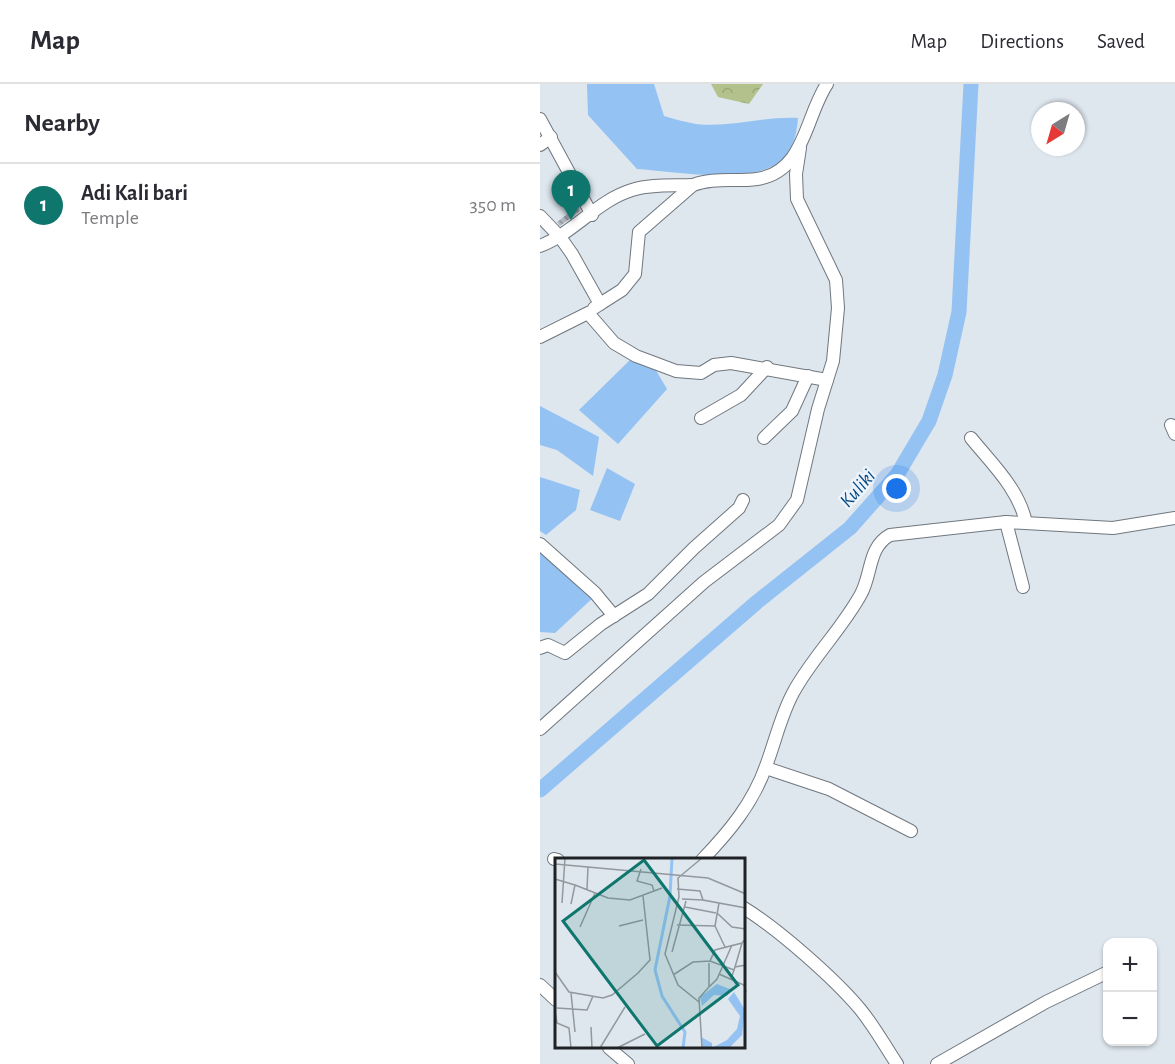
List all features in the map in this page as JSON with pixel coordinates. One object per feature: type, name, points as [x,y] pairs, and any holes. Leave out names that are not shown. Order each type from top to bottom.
[{"type":"street","points":[[540,729],[704,582],[779,525],[797,500],[835,344],[838,294],[836,280],[797,198],[796,174],[800,148],[816,102],[827,84]]},
{"type":"street","points":[[540,119],[545,141],[592,215]]},
{"type":"street","points":[[540,246],[560,237],[614,198],[633,189],[693,185],[703,181],[751,180],[772,175],[786,167],[800,148]]},
{"type":"street","points":[[540,337],[588,313],[622,290],[635,274],[639,232],[693,185]]},
{"type":"street","points":[[540,216],[560,237],[600,304]]},
{"type":"street","points":[[588,313],[614,343],[636,356],[676,371],[701,373],[723,362],[767,367],[827,380]]},
{"type":"street","points":[[700,418],[741,395],[767,367]]},
{"type":"street","points":[[764,438],[792,411],[808,376]]},
{"type":"street","points":[[971,438],[1014,491],[1020,501],[1026,523]]},
{"type":"street","points":[[540,648],[548,645],[565,653],[569,651],[583,637],[648,594],[694,548],[739,508],[743,500]]},
{"type":"street","points":[[704,858],[736,822],[766,768],[792,695],[854,605],[864,587],[877,547],[883,539],[891,535],[1006,522],[1113,528],[1175,518]]},
{"type":"street","points":[[1006,522],[1023,587]]},
{"type":"street","points":[[540,544],[595,593],[614,616]]},
{"type":"street","points":[[766,768],[829,789],[911,831]]},
{"type":"street","points":[[746,913],[845,993],[861,1010],[897,1064]]},
{"type":"street","points":[[937,1064],[1046,1002],[1103,974]]},
{"type":"street","points":[[540,985],[555,999]]},
{"type":"street","points":[[611,1049],[628,1064]]},
{"type":"green space","points":[[711,84],[763,84],[749,104],[718,97]]},
{"type":"water","points":[[587,84],[654,84],[664,116],[696,124],[798,118],[795,136],[788,153],[776,164],[760,171],[718,175],[637,169],[588,115]]},
{"type":"water","points":[[631,359],[654,367],[667,389],[618,444],[579,410]]},
{"type":"water","points":[[540,406],[599,437],[593,476],[557,450],[540,445]]},
{"type":"water","points":[[607,468],[635,484],[620,521],[590,510]]},
{"type":"water","points":[[540,477],[580,490],[576,510],[546,535],[540,531]]},
{"type":"water","points":[[540,548],[596,595],[555,633],[540,632]]},
{"type":"building","points":[[578,206],[580,211],[560,226],[557,222]]},
{"type":"waterway","name":"Kuliki","points":[[540,790],[757,602],[850,528],[897,475],[929,421],[945,375],[959,312],[971,84]]},
{"type":"place","name":"Adi Kali bari","points":[[571,220]]}]
